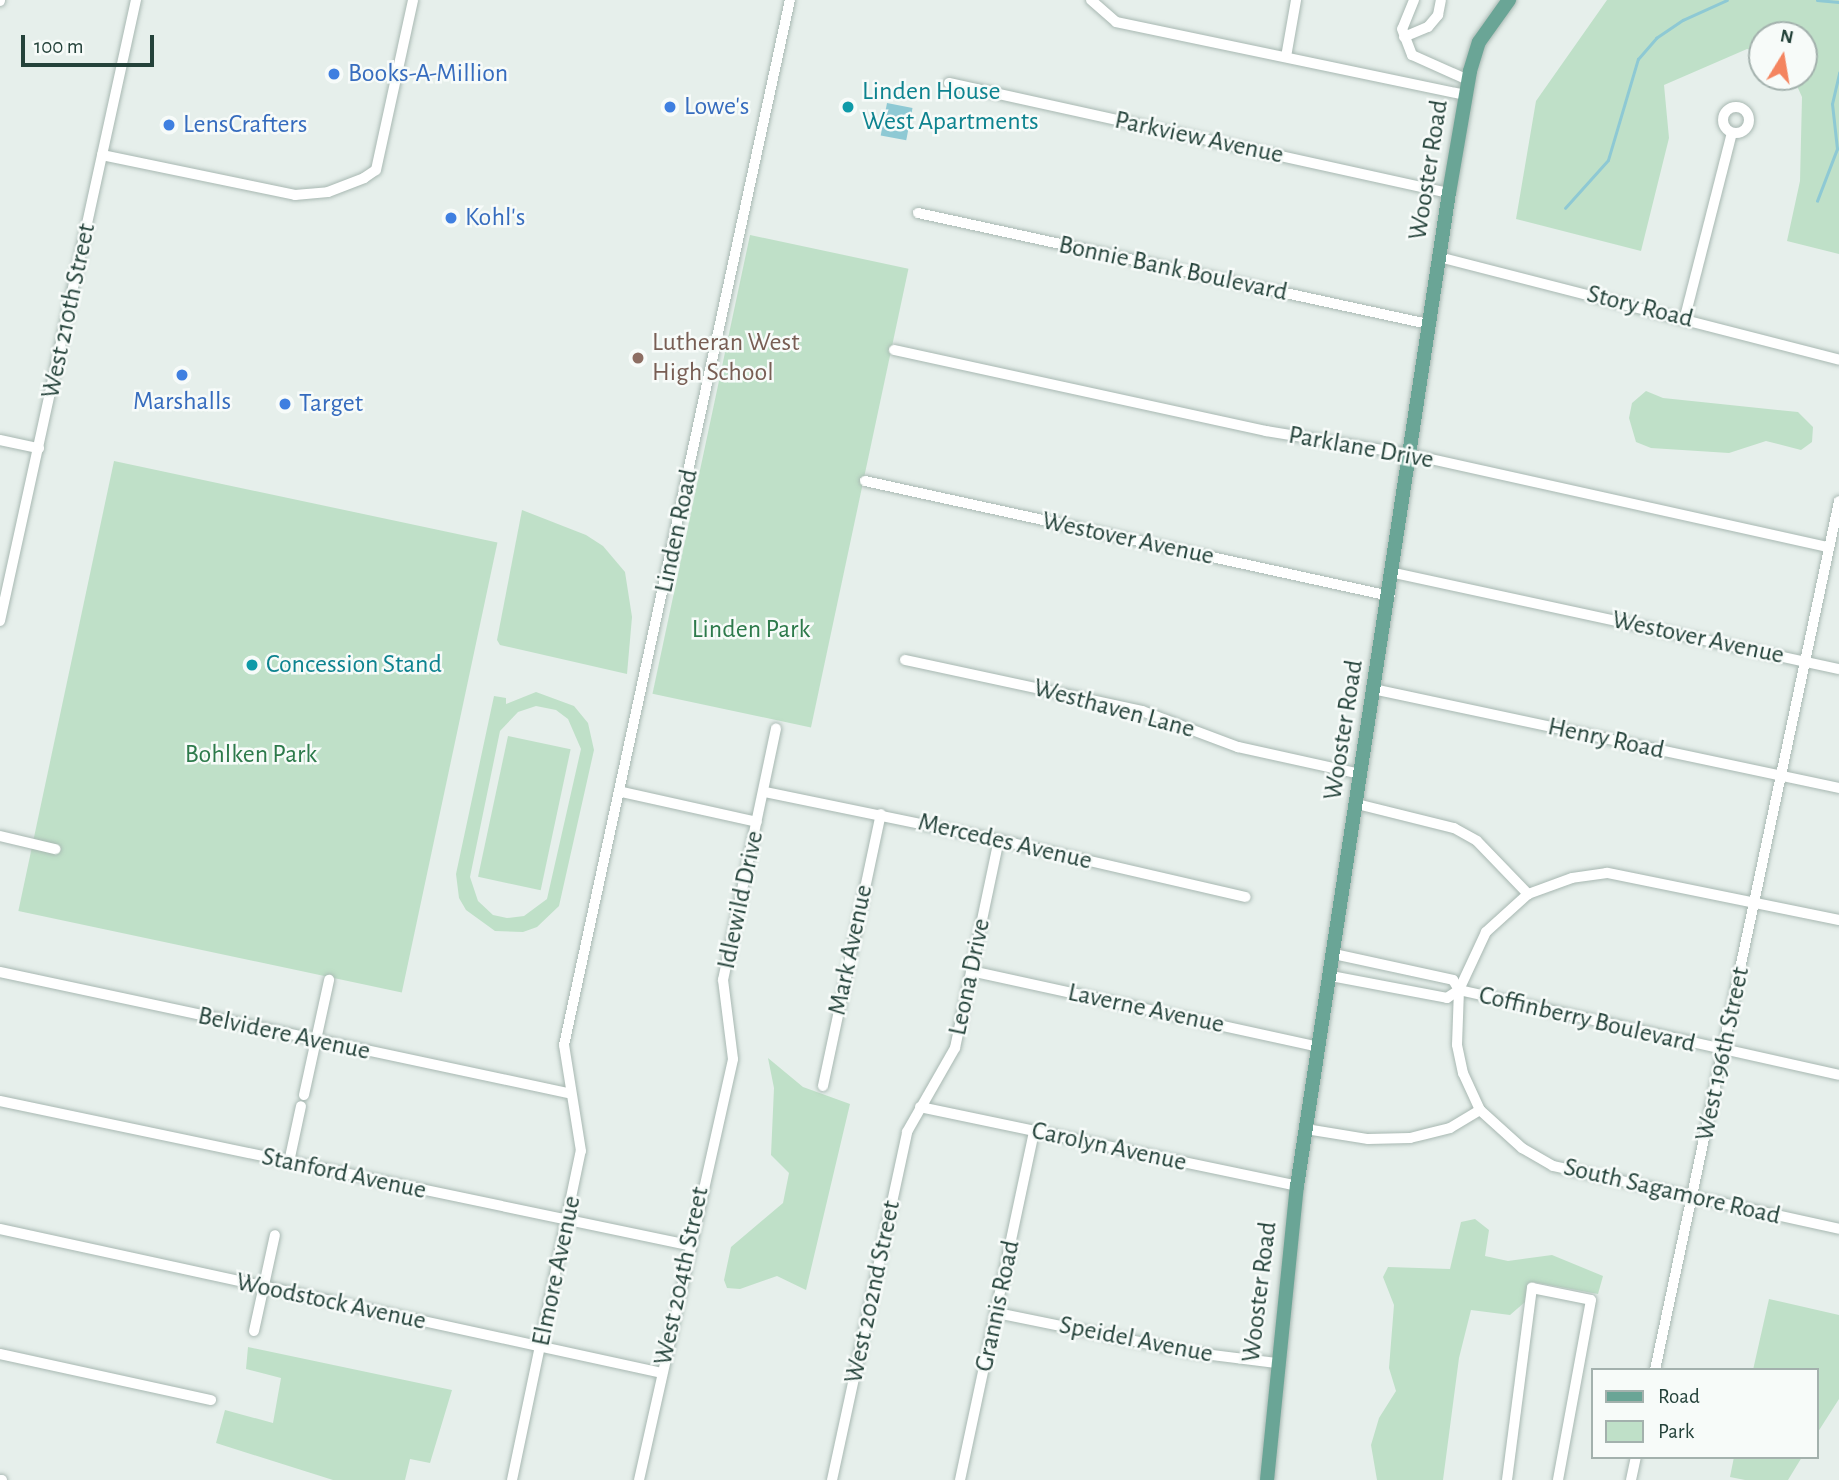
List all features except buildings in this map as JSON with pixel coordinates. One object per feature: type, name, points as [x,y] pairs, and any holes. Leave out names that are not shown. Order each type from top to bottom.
[{"type":"main road","name":"Wooster Road","points":[[1267,1480],[1276,1363],[1297,1186],[1373,689],[1394,573],[1408,454],[1449,192],[1467,87],[1479,41],[1507,0]]},
{"type":"street","name":"West 210th Street","points":[[0,621],[136,0]]},
{"type":"street","points":[[103,155],[295,195],[328,191],[365,177],[376,170],[413,0]]},
{"type":"street","name":"Linden Road","points":[[565,1062],[564,1045],[622,792],[790,0]]},
{"type":"street","points":[[1091,0],[1116,22],[1286,57],[1467,87]]},
{"type":"street","points":[[1286,57],[1296,0]]},
{"type":"street","points":[[1414,0],[1402,29],[1412,55],[1467,87]]},
{"type":"street","points":[[1404,37],[1435,20],[1441,0]]},
{"type":"street","name":"Parkview Avenue","points":[[950,83],[1449,192]]},
{"type":"street","points":[[1685,317],[1732,132]]},
{"type":"street","name":"Bonnie Bank Boulevard","points":[[918,214],[1428,324]]},
{"type":"street","name":"Story Road","points":[[1439,257],[1685,317],[1839,360]]},
{"type":"street","name":"Parklane Drive","points":[[894,349],[1266,431],[1408,454],[1829,548]]},
{"type":"street","points":[[0,440],[39,448]]},
{"type":"street","name":"Westover Avenue","points":[[865,481],[1390,596]]},
{"type":"street","name":"West 196th Street","points":[[1655,1368],[1757,902],[1839,502]]},
{"type":"street","name":"Westover Avenue","points":[[1394,573],[1839,669]]},
{"type":"street","name":"Westhaven Lane","points":[[905,660],[1142,711],[1238,747],[1361,774]]},
{"type":"street","name":"Henry Road","points":[[1373,689],[1839,788]]},
{"type":"street","name":"Idlewild Drive","points":[[728,1073],[732,1031],[723,980],[765,792],[776,729]]},
{"type":"street","points":[[622,792],[757,822]]},
{"type":"street","name":"Mercedes Avenue","points":[[765,792],[881,814],[1245,897]]},
{"type":"street","points":[[1357,804],[1454,828],[1477,841],[1528,894]]},
{"type":"street","name":"Mark Avenue","points":[[823,1086],[881,814]]},
{"type":"street","points":[[0,836],[55,849]]},
{"type":"street","name":"Leona Drive","points":[[920,1107],[954,1048],[999,840]]},
{"type":"street","points":[[1459,990],[1486,932],[1528,894],[1572,878],[1608,873],[1839,920]]},
{"type":"street","name":"Coffinberry Boulevard","points":[[1334,954],[1452,980],[1459,990],[1839,1075]]},
{"type":"street","name":"Laverne Avenue","points":[[971,971],[1320,1047]]},
{"type":"street","name":"Belvidere Avenue","points":[[0,972],[316,1042],[568,1093]]},
{"type":"street","name":"Coffinberry Boulevard","points":[[1331,976],[1447,998],[1459,990]]},
{"type":"street","points":[[289,1162],[330,981]]},
{"type":"street","name":"South Sagamore Road","points":[[1459,990],[1457,1045],[1463,1073],[1480,1110],[1522,1148],[1553,1166],[1839,1229]]},
{"type":"street","name":"Elmore Avenue","points":[[512,1480],[581,1151],[578,1117],[568,1093],[565,1062]]},
{"type":"street","name":"West 204th Street","points":[[639,1480],[688,1245],[728,1073]]},
{"type":"street","name":"Stanford Avenue","points":[[0,1101],[568,1223],[688,1245]]},
{"type":"street","name":"Carolyn Avenue","points":[[920,1107],[1297,1186]]},
{"type":"street","name":"West 202nd Street","points":[[832,1480],[908,1132],[920,1107]]},
{"type":"street","points":[[1306,1129],[1368,1139],[1410,1138],[1450,1128],[1480,1110]]},
{"type":"street","name":"Grannis Road","points":[[960,1480],[1034,1131]]},
{"type":"street","name":"Woodstock Avenue","points":[[0,1229],[662,1373]]},
{"type":"street","points":[[254,1332],[275,1235]]},
{"type":"street","points":[[1507,1480],[1532,1288],[1591,1300],[1558,1480]]},
{"type":"street","name":"Speidel Avenue","points":[[997,1313],[1188,1352],[1276,1363]]},
{"type":"street","points":[[0,1354],[211,1400]]},
{"type":"street","points":[[1631,1480],[1636,1459]]},
{"type":"green space","points":[[1607,0],[1839,0],[1839,254],[1787,241],[1800,181],[1802,97],[1799,91],[1818,91],[1818,21],[1748,21],[1748,49],[1664,85],[1669,138],[1641,251],[1516,219],[1536,101]]},
{"type":"green space","name":"Linden Park","points":[[750,235],[908,269],[811,727],[652,694]]},
{"type":"green space","points":[[1646,391],[1663,398],[1798,412],[1813,427],[1812,442],[1801,450],[1766,441],[1729,453],[1651,448],[1636,442],[1629,418],[1632,403]]},
{"type":"green space","name":"Bohlken Park","points":[[114,461],[497,543],[402,992],[18,911]]},
{"type":"green space","points":[[522,510],[586,535],[603,546],[625,572],[632,617],[627,674],[500,645],[497,640]]},
{"type":"green space","points":[[536,692],[574,706],[588,723],[594,750],[559,906],[537,927],[523,932],[495,931],[466,910],[459,898],[456,874],[494,696],[506,698],[506,704]],"holes":[[[536,706],[556,710],[568,719],[581,749],[547,899],[524,916],[507,918],[493,915],[478,901],[470,877],[500,731],[518,712]]]},
{"type":"green space","points":[[508,736],[571,749],[541,890],[478,877]]},
{"type":"green space","points":[[768,1058],[803,1087],[850,1104],[806,1290],[777,1276],[740,1289],[727,1288],[724,1280],[731,1247],[783,1203],[789,1173],[771,1155],[774,1088]]},
{"type":"green space","points":[[1475,1219],[1489,1230],[1485,1256],[1508,1261],[1552,1255],[1603,1276],[1598,1294],[1533,1282],[1525,1302],[1510,1315],[1471,1310],[1459,1358],[1443,1480],[1377,1480],[1371,1445],[1379,1418],[1396,1391],[1389,1368],[1394,1305],[1383,1277],[1388,1267],[1450,1269],[1461,1222]]},
{"type":"green space","points":[[1769,1299],[1839,1315],[1839,1399],[1818,1432],[1818,1368],[1753,1368]]},
{"type":"green space","points":[[248,1347],[452,1390],[430,1463],[410,1459],[405,1480],[333,1480],[216,1443],[225,1410],[273,1423],[281,1378],[246,1369]]},
{"type":"green space","points":[[1734,1459],[1801,1459],[1788,1480],[1745,1480],[1730,1477]]},
{"type":"water","points":[[887,103],[913,108],[906,140],[881,135]]},
{"type":"waterway","points":[[1565,208],[1608,160],[1638,59],[1656,38],[1683,20],[1727,0]]},
{"type":"waterway","points":[[1817,0],[1839,2]]},
{"type":"waterway","points":[[1817,201],[1837,149],[1832,104],[1839,73]]},
{"type":"place","name":"Books-A-Million","points":[[334,74]]},
{"type":"place","name":"Lowe's","points":[[670,107]]},
{"type":"place","name":"Linden House West Apartments","points":[[848,107]]},
{"type":"place","name":"LensCrafters","points":[[169,125]]},
{"type":"place","name":"Kohl's","points":[[451,218]]},
{"type":"place","name":"Lutheran West High School","points":[[638,358]]},
{"type":"place","name":"Marshalls","points":[[182,375]]},
{"type":"place","name":"Target","points":[[285,404]]},
{"type":"place","name":"Concession Stand","points":[[252,665]]}]
